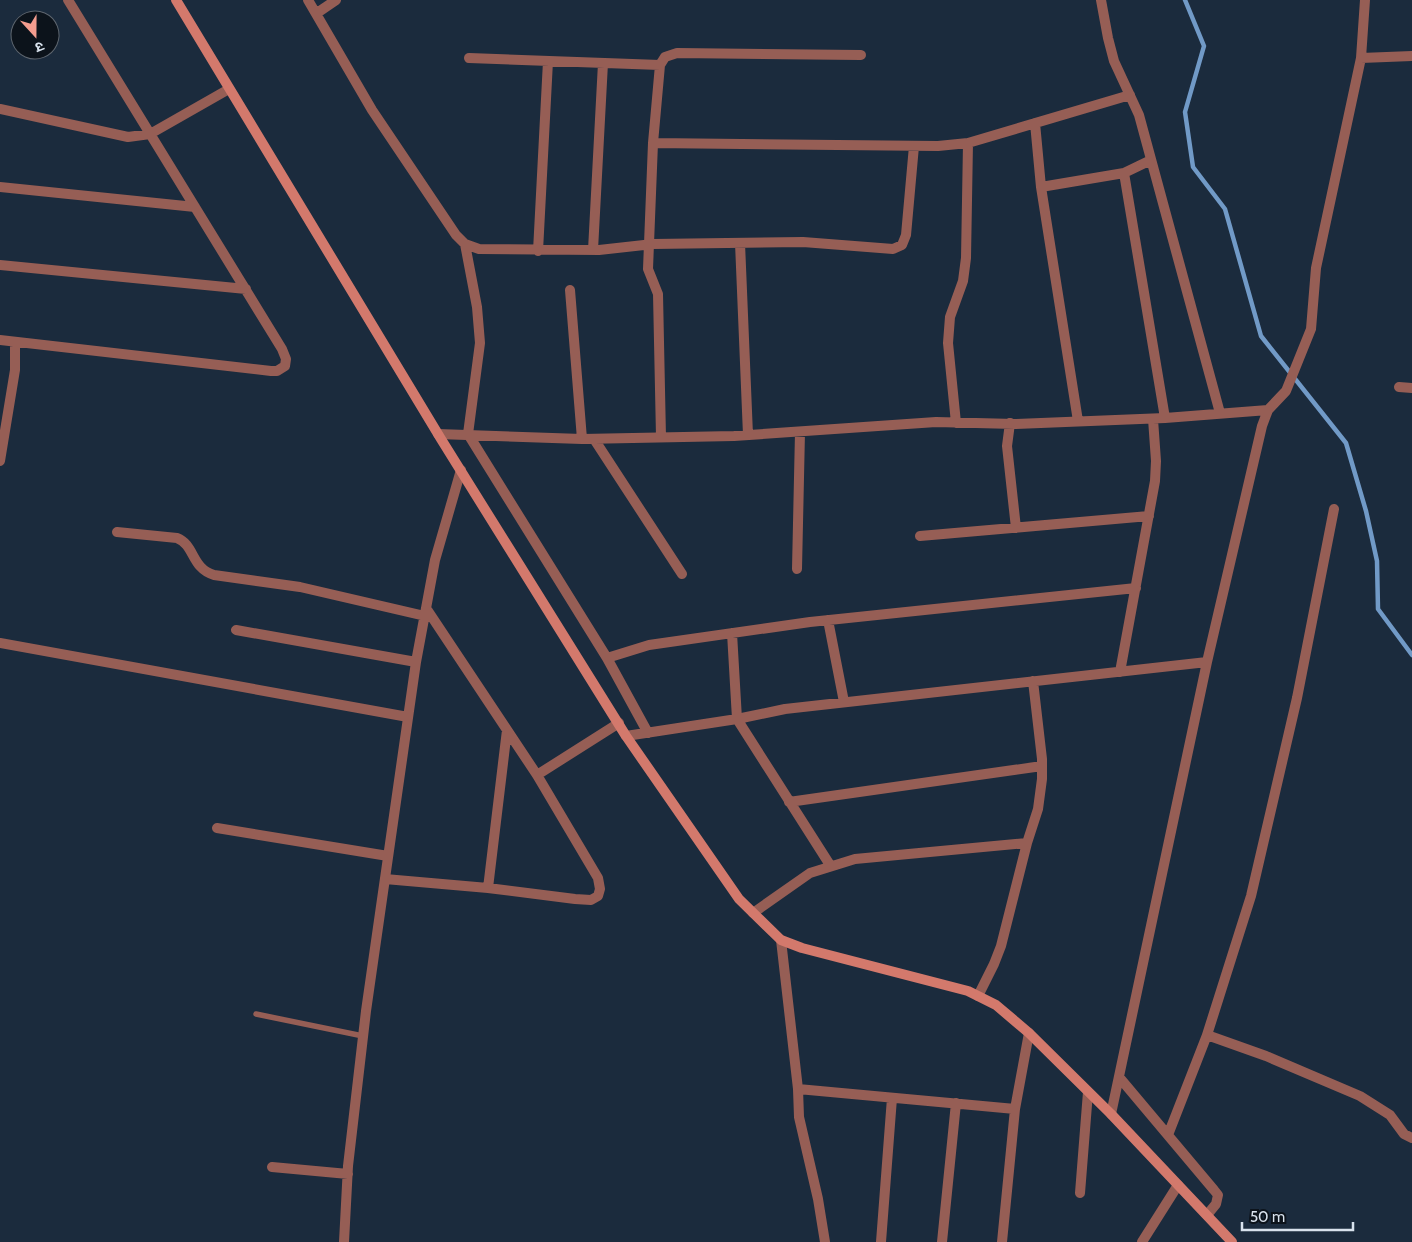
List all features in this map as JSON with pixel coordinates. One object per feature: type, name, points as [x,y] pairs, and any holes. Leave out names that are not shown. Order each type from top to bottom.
[{"type":"street","points":[[0,340],[271,371],[282,369],[286,366],[284,354],[246,289],[68,0]]},
{"type":"street","points":[[176,0],[438,434],[626,736],[739,899],[781,940],[802,948],[968,991],[996,1005],[1029,1033],[1111,1114],[1232,1242]]},
{"type":"street","points":[[308,0],[372,110],[456,235],[465,244],[479,249],[593,250],[648,245],[803,242],[893,248],[902,244],[906,236],[914,146]]},
{"type":"street","points":[[317,13],[336,0]]},
{"type":"street","points":[[1101,0],[1114,61],[1139,115],[1220,413]]},
{"type":"street","points":[[1111,1114],[1207,662],[1262,426],[1268,410],[1286,391],[1312,329],[1316,268],[1362,58],[1365,0]]},
{"type":"street","points":[[661,437],[658,294],[648,269],[653,143],[660,65],[665,57],[676,53],[861,55]]},
{"type":"street","points":[[1362,58],[1412,56]]},
{"type":"street","points":[[469,58],[660,65]]},
{"type":"street","points":[[538,250],[548,61]]},
{"type":"street","points":[[593,250],[603,63]]},
{"type":"street","points":[[0,109],[128,137],[150,134],[229,89]]},
{"type":"street","points":[[653,143],[938,146],[968,143],[1130,94]]},
{"type":"street","points":[[1035,123],[1041,187],[1078,421]]},
{"type":"street","points":[[956,423],[948,343],[950,316],[962,281],[966,258],[968,143]]},
{"type":"street","points":[[1041,187],[1124,173],[1151,160]]},
{"type":"street","points":[[1124,173],[1165,418]]},
{"type":"street","points":[[0,187],[195,207]]},
{"type":"street","points":[[740,243],[748,436]]},
{"type":"street","points":[[465,244],[477,307],[480,342],[468,434],[608,658],[648,733]]},
{"type":"street","points":[[0,265],[246,289]]},
{"type":"street","points":[[570,290],[582,439]]},
{"type":"street","points":[[0,460],[15,370],[15,342]]},
{"type":"street","points":[[1399,386],[1412,388]]},
{"type":"street","points":[[438,434],[582,439],[748,436],[936,422],[1010,423],[1165,418],[1268,410]]},
{"type":"street","points":[[1120,672],[1155,481],[1156,461],[1153,418]]},
{"type":"street","points":[[1010,423],[1007,446],[1016,528]]},
{"type":"street","points":[[797,568],[800,432]]},
{"type":"street","points":[[594,439],[682,574]]},
{"type":"street","points":[[344,1242],[348,1174],[363,1036],[416,662],[435,560],[461,470]]},
{"type":"street","points":[[1168,1135],[1207,1035],[1251,896],[1297,698],[1334,510]]},
{"type":"street","points":[[920,536],[1149,516]]},
{"type":"street","points":[[117,532],[183,540],[200,567],[214,575],[300,588],[426,612],[537,775],[598,878],[600,889],[598,896],[591,900],[488,888],[384,879]]},
{"type":"street","points":[[608,658],[649,645],[828,620],[1136,588]]},
{"type":"street","points":[[828,620],[844,702]]},
{"type":"street","points":[[236,630],[416,662]]},
{"type":"street","points":[[732,633],[737,719],[830,865]]},
{"type":"street","points":[[0,643],[408,717]]},
{"type":"street","points":[[626,736],[737,719],[785,709],[1207,662]]},
{"type":"street","points":[[978,996],[1001,946],[1027,843],[1038,809],[1042,766],[1033,682]]},
{"type":"street","points":[[537,775],[619,722]]},
{"type":"street","points":[[488,888],[507,730]]},
{"type":"street","points":[[790,802],[1042,766]]},
{"type":"street","points":[[217,828],[388,856]]},
{"type":"street","points":[[753,913],[810,872],[830,865],[855,859],[1027,843]]},
{"type":"street","points":[[781,940],[798,1089],[799,1117],[818,1199],[825,1242]]},
{"type":"street","points":[[1002,1242],[1015,1110],[1029,1033]]},
{"type":"street","points":[[1207,1035],[1266,1056],[1360,1096],[1390,1114],[1404,1134],[1412,1138]]},
{"type":"street","points":[[1119,1077],[1218,1195],[1216,1204],[1207,1215]]},
{"type":"street","points":[[798,1089],[1015,1110]]},
{"type":"street","points":[[1080,1193],[1088,1092]]},
{"type":"street","points":[[881,1242],[892,1098]]},
{"type":"street","points":[[942,1242],[956,1103]]},
{"type":"street","points":[[272,1167],[348,1174]]},
{"type":"street","points":[[1142,1242],[1178,1185]]},
{"type":"lane","points":[[256,1014],[363,1036]]},
{"type":"waterway","points":[[1185,0],[1204,46],[1185,112],[1193,167],[1225,209],[1261,336],[1346,443],[1366,511],[1377,561],[1378,609],[1412,655]]}]
